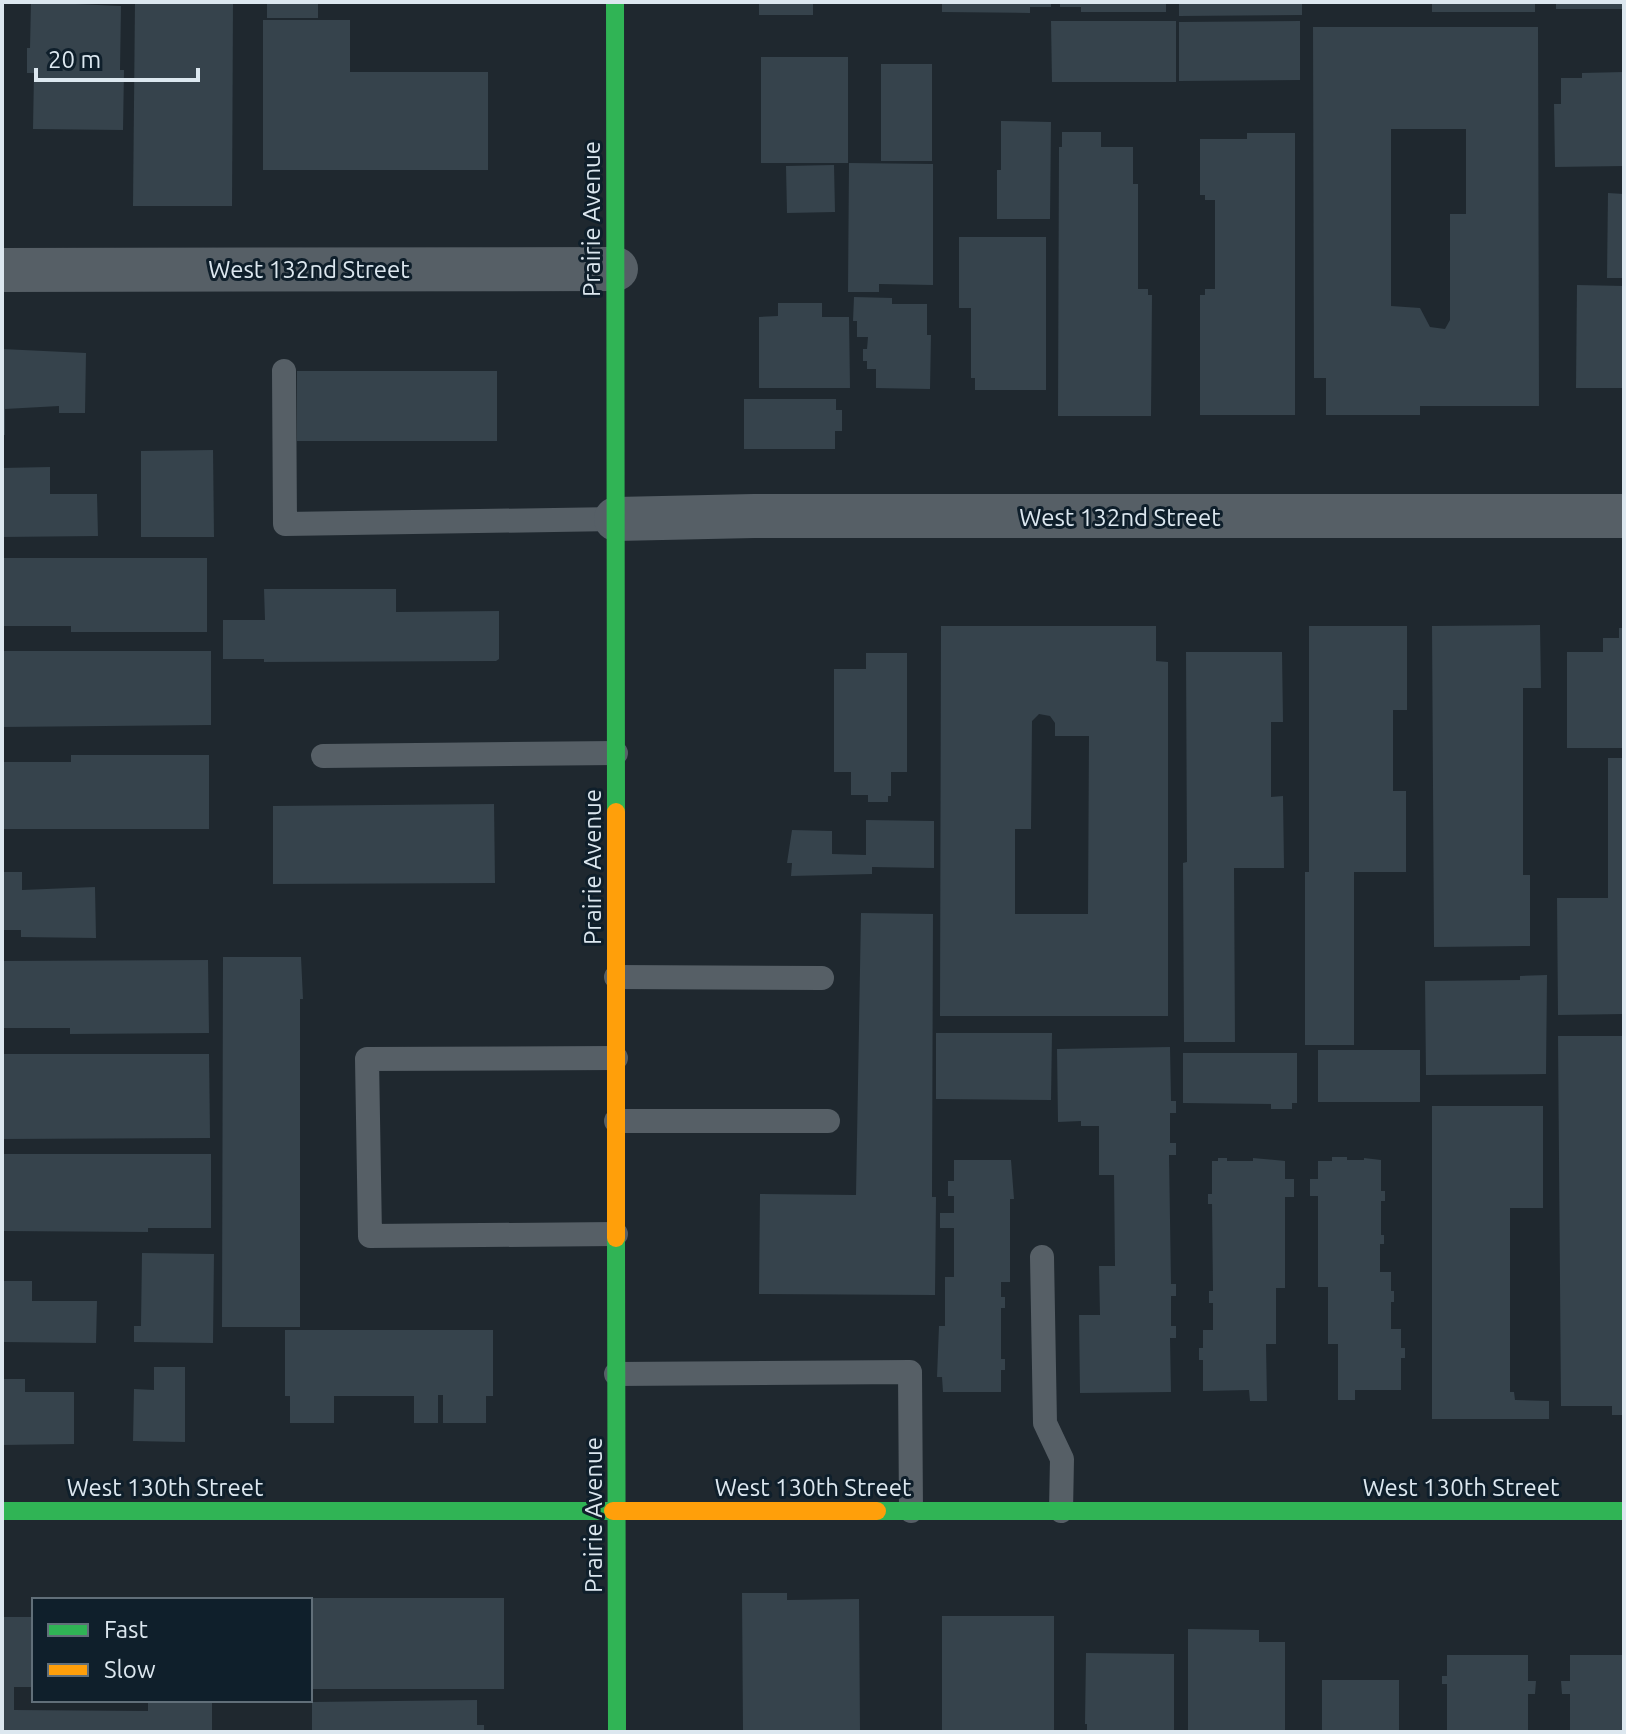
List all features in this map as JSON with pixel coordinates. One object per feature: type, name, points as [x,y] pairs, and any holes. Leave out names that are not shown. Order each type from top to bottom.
[{"type":"main road","name":"Prairie Avenue","points":[[615,2],[617,1732]]},
{"type":"main road","name":"West 130th Street","points":[[2,1511],[1624,1511]]},
{"type":"street","name":"West 132nd Street","points":[[2,270],[616,269]]},
{"type":"street","name":"West 132nd Street","points":[[616,519],[754,516],[1624,516]]},
{"type":"lane","points":[[284,371],[285,524],[616,519]]},
{"type":"lane","points":[[323,756],[616,753]]},
{"type":"lane","points":[[616,977],[822,978]]},
{"type":"lane","points":[[616,1058],[367,1059],[370,1236],[616,1234]]},
{"type":"lane","points":[[616,1121],[828,1121]]},
{"type":"lane","points":[[1042,1257],[1045,1423],[1062,1459],[1061,1511]]},
{"type":"lane","points":[[616,1374],[910,1372],[911,1511]]},
{"type":"building","points":[[31,2],[121,6],[123,130],[33,129],[34,73],[27,73]]},
{"type":"building","points":[[135,2],[233,2],[232,206],[133,206]]},
{"type":"building","points":[[267,2],[318,2],[318,18],[267,18]]},
{"type":"building","points":[[759,2],[813,2],[813,15],[759,15]]},
{"type":"building","points":[[942,2],[1051,2],[1051,7],[1030,7],[1030,13],[942,12]]},
{"type":"building","points":[[1060,2],[1166,2],[1166,12],[1081,12],[1081,7],[1060,7]]},
{"type":"building","points":[[1179,2],[1302,2],[1302,15],[1179,16]]},
{"type":"building","points":[[1432,2],[1535,2],[1535,12],[1432,12]]},
{"type":"building","points":[[1556,2],[1624,2],[1624,9],[1556,9]]},
{"type":"building","points":[[263,20],[350,20],[350,72],[488,72],[488,170],[263,170]]},
{"type":"building","points":[[1051,21],[1176,21],[1176,82],[1052,82]]},
{"type":"building","points":[[1300,21],[1300,80],[1179,81],[1179,22]]},
{"type":"building","points":[[1313,27],[1538,27],[1539,406],[1420,406],[1420,415],[1326,415],[1326,378],[1314,378]],"holes":[[[1391,129],[1466,129],[1466,214],[1450,214],[1450,320],[1445,329],[1430,327],[1420,308],[1391,306]]]},
{"type":"building","points":[[761,57],[848,57],[848,163],[761,163]]},
{"type":"building","points":[[881,64],[932,64],[932,161],[881,161]]},
{"type":"building","points":[[1624,72],[1624,166],[1555,167],[1554,104],[1561,104],[1561,78],[1582,78],[1582,73]]},
{"type":"building","points":[[1001,121],[1051,122],[1050,219],[997,219]]},
{"type":"building","points":[[1062,132],[1101,132],[1101,147],[1133,147],[1133,184],[1138,184],[1138,289],[1148,289],[1148,295],[1152,295],[1151,416],[1058,416],[1059,147],[1062,147]]},
{"type":"building","points":[[1247,133],[1295,133],[1295,415],[1200,415],[1200,295],[1205,295],[1205,289],[1215,289],[1215,200],[1205,200],[1205,195],[1200,195],[1200,139],[1247,139]]},
{"type":"building","points":[[849,163],[933,164],[933,285],[879,284],[879,292],[848,292]]},
{"type":"building","points":[[834,165],[835,212],[787,213],[786,166]]},
{"type":"building","points":[[1608,193],[1624,194],[1624,278],[1607,278]]},
{"type":"building","points":[[959,237],[1046,237],[1046,390],[975,390],[975,378],[971,378],[971,308],[959,308]]},
{"type":"building","points":[[1577,285],[1624,286],[1624,388],[1576,388]]},
{"type":"building","points":[[854,297],[892,298],[892,304],[927,304],[927,335],[931,335],[930,389],[876,388],[876,369],[867,369],[867,361],[863,361],[863,349],[867,349],[868,337],[857,337],[857,321],[853,321]]},
{"type":"building","points":[[778,303],[822,303],[822,317],[849,317],[850,388],[759,388],[759,317],[778,316]]},
{"type":"building","points":[[2,349],[86,353],[85,413],[59,413],[59,406],[5,409],[5,435],[2,435]]},
{"type":"building","points":[[297,371],[497,371],[497,441],[297,441]]},
{"type":"building","points":[[744,399],[836,399],[836,410],[842,410],[842,431],[835,431],[835,449],[744,449]]},
{"type":"building","points":[[213,450],[214,537],[141,537],[141,451]]},
{"type":"building","points":[[50,467],[50,494],[97,494],[98,536],[2,537],[2,468]]},
{"type":"building","points":[[2,558],[207,558],[207,632],[71,632],[71,626],[2,626]]},
{"type":"building","points":[[264,589],[396,589],[396,612],[499,611],[499,659],[264,662],[264,659],[223,659],[223,620],[265,620]]},
{"type":"building","points":[[1540,625],[1541,688],[1523,688],[1523,875],[1530,875],[1530,946],[1434,947],[1432,626]]},
{"type":"building","points":[[941,626],[1156,626],[1156,661],[1168,662],[1168,1016],[940,1016]],"holes":[[[1039,714],[1050,716],[1055,723],[1055,736],[1089,736],[1088,914],[1015,914],[1015,829],[1031,829],[1032,721]]]},
{"type":"building","points":[[1309,626],[1407,626],[1407,710],[1393,710],[1393,791],[1406,791],[1406,872],[1354,872],[1354,1045],[1305,1045]]},
{"type":"building","points":[[1619,628],[1624,628],[1624,748],[1567,748],[1567,652],[1603,652],[1603,638],[1619,638]]},
{"type":"building","points":[[2,651],[211,651],[211,725],[2,727]]},
{"type":"building","points":[[1186,652],[1282,652],[1283,722],[1271,722],[1271,797],[1283,796],[1284,868],[1234,868],[1235,1042],[1184,1042]]},
{"type":"building","points":[[866,653],[907,653],[907,772],[891,772],[888,802],[868,802],[868,795],[851,795],[851,772],[834,772],[834,669],[866,669]]},
{"type":"building","points":[[71,755],[209,755],[209,829],[2,829],[2,762],[71,762]]},
{"type":"building","points":[[1608,758],[1624,758],[1624,1014],[1558,1015],[1557,898],[1608,898]]},
{"type":"building","points":[[494,804],[495,883],[273,884],[273,806]]},
{"type":"building","points":[[866,820],[934,821],[934,868],[872,867],[872,874],[791,876],[792,863],[787,863],[792,830],[832,831],[832,854],[866,855]]},
{"type":"building","points":[[2,872],[22,872],[22,890],[95,887],[96,938],[21,937],[21,930],[2,930]]},
{"type":"building","points":[[861,913],[933,914],[932,1197],[936,1197],[935,1295],[759,1294],[760,1194],[856,1195]]},
{"type":"building","points":[[223,957],[301,957],[300,1327],[222,1327]]},
{"type":"building","points":[[208,960],[209,1033],[70,1034],[70,1028],[2,1028],[2,961]]},
{"type":"building","points":[[1547,975],[1546,1074],[1426,1075],[1425,981],[1520,980],[1520,976]]},
{"type":"building","points":[[936,1033],[1052,1033],[1051,1100],[936,1099]]},
{"type":"building","points":[[1558,1036],[1624,1036],[1624,1415],[1612,1415],[1612,1406],[1561,1406]]},
{"type":"building","points":[[1170,1047],[1171,1101],[1176,1101],[1176,1113],[1170,1113],[1170,1143],[1176,1143],[1176,1155],[1169,1155],[1171,1284],[1176,1284],[1176,1296],[1171,1296],[1171,1326],[1176,1326],[1176,1338],[1170,1338],[1171,1392],[1080,1393],[1079,1315],[1100,1315],[1099,1266],[1115,1266],[1114,1175],[1099,1175],[1099,1126],[1081,1126],[1081,1121],[1058,1122],[1057,1049]]},
{"type":"building","points":[[1318,1050],[1420,1050],[1420,1102],[1318,1102]]},
{"type":"building","points":[[1183,1053],[1297,1053],[1297,1103],[1292,1103],[1292,1109],[1271,1109],[1271,1104],[1183,1103]]},
{"type":"building","points":[[2,1054],[209,1054],[210,1138],[2,1139]]},
{"type":"building","points":[[1432,1106],[1543,1106],[1543,1208],[1510,1208],[1510,1392],[1514,1392],[1515,1400],[1549,1401],[1549,1419],[1432,1419]]},
{"type":"building","points":[[2,1154],[211,1154],[211,1228],[148,1228],[148,1232],[2,1231]]},
{"type":"building","points":[[1332,1157],[1381,1160],[1381,1191],[1385,1191],[1385,1201],[1381,1201],[1384,1244],[1380,1244],[1380,1272],[1391,1272],[1394,1302],[1391,1302],[1391,1329],[1401,1329],[1401,1348],[1405,1348],[1405,1358],[1401,1358],[1401,1390],[1355,1390],[1355,1400],[1338,1400],[1338,1344],[1328,1344],[1328,1287],[1318,1287],[1318,1196],[1310,1196],[1310,1179],[1318,1179],[1318,1161],[1332,1161]]},
{"type":"building","points":[[1218,1158],[1227,1158],[1227,1161],[1253,1161],[1253,1158],[1285,1161],[1285,1179],[1294,1179],[1294,1197],[1285,1197],[1285,1288],[1276,1288],[1276,1344],[1266,1344],[1267,1401],[1250,1401],[1249,1390],[1203,1391],[1203,1360],[1199,1360],[1199,1348],[1203,1348],[1203,1330],[1213,1330],[1213,1303],[1209,1303],[1209,1291],[1213,1291],[1212,1204],[1208,1204],[1208,1194],[1212,1194],[1212,1161],[1218,1161]]},
{"type":"building","points":[[954,1160],[1011,1160],[1014,1199],[1010,1199],[1010,1282],[1001,1282],[1005,1308],[1001,1308],[1001,1359],[1005,1359],[1005,1370],[1001,1370],[1001,1392],[943,1392],[942,1377],[937,1377],[939,1326],[945,1326],[945,1277],[954,1277],[954,1228],[940,1228],[940,1213],[954,1213],[954,1196],[948,1196],[948,1181],[954,1181]]},
{"type":"building","points":[[142,1253],[214,1254],[213,1343],[134,1342],[134,1326],[141,1326]]},
{"type":"building","points":[[2,1281],[32,1281],[32,1301],[97,1301],[96,1343],[2,1342]]},
{"type":"building","points":[[285,1330],[493,1330],[493,1396],[486,1396],[486,1423],[443,1423],[443,1395],[438,1395],[438,1423],[414,1423],[414,1396],[334,1396],[334,1423],[290,1423],[290,1396],[285,1396]]},
{"type":"building","points":[[154,1367],[185,1367],[185,1442],[133,1441],[134,1389],[154,1390]]},
{"type":"building","points":[[2,1379],[25,1379],[25,1392],[74,1392],[74,1444],[2,1445]]},
{"type":"building","points":[[742,1593],[787,1593],[787,1600],[859,1599],[860,1732],[743,1732]]},
{"type":"building","points":[[312,1598],[504,1598],[504,1689],[312,1689]]},
{"type":"building","points":[[942,1616],[1054,1616],[1054,1732],[942,1732]]},
{"type":"building","points":[[2,1617],[32,1617],[32,1687],[14,1687],[14,1710],[148,1711],[148,1702],[212,1702],[212,1732],[2,1732]]},
{"type":"building","points":[[1188,1629],[1259,1630],[1259,1642],[1285,1642],[1285,1732],[1188,1732]]},
{"type":"building","points":[[1086,1653],[1174,1654],[1174,1732],[1087,1732]]},
{"type":"building","points":[[1447,1655],[1528,1655],[1528,1681],[1536,1681],[1535,1694],[1528,1694],[1528,1732],[1447,1732],[1447,1684],[1442,1684],[1442,1676],[1447,1676]]},
{"type":"building","points":[[1570,1655],[1624,1655],[1624,1732],[1570,1732],[1570,1694],[1562,1694],[1561,1681],[1570,1681]]},
{"type":"building","points":[[1322,1680],[1399,1680],[1399,1732],[1322,1732]]},
{"type":"building","points":[[477,1700],[477,1725],[484,1725],[484,1732],[312,1732],[312,1702]]},
{"type":"traffic: fast","points":[[615,2],[616,812]]},
{"type":"traffic: fast","points":[[616,1238],[617,1732]]},
{"type":"traffic: fast","points":[[2,1511],[613,1511]]},
{"type":"traffic: fast","points":[[877,1511],[1624,1511]]},
{"type":"traffic: slow","points":[[616,812],[616,1238]]},
{"type":"traffic: slow","points":[[613,1511],[877,1511]]}]
